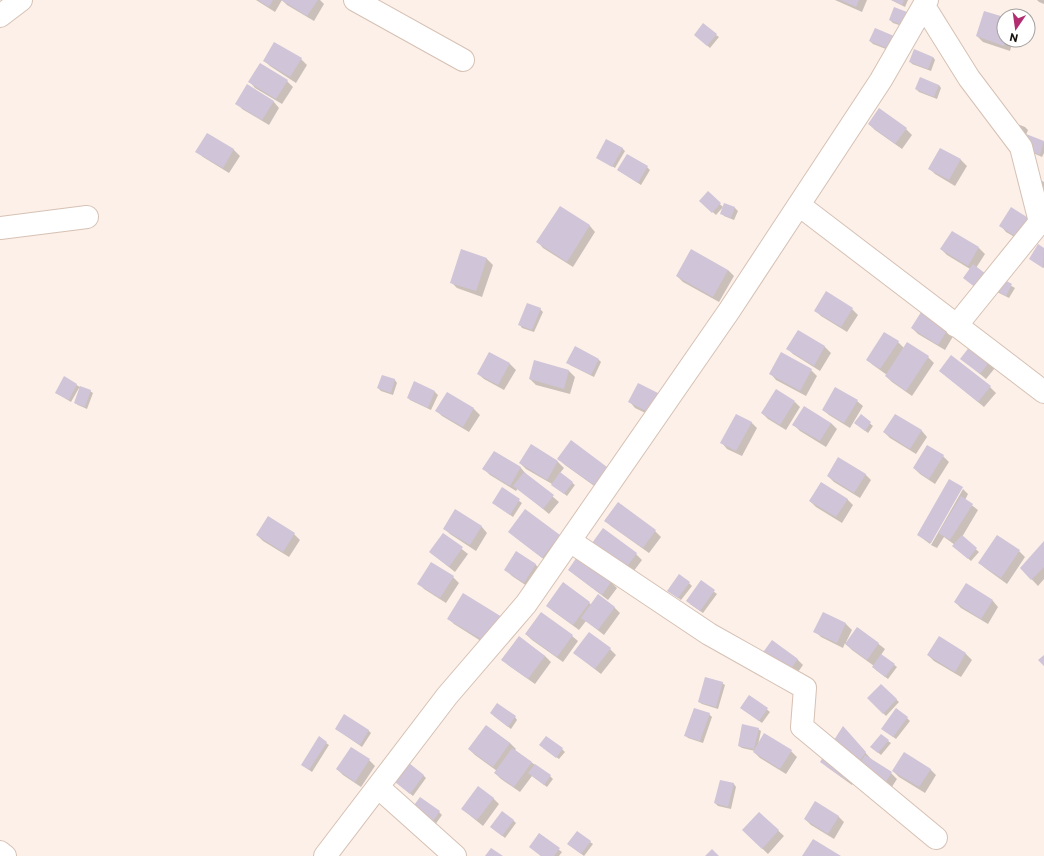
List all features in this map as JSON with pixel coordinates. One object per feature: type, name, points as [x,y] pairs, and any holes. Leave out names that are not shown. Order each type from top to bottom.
[{"type":"street","points":[[0,16],[21,0]]},
{"type":"street","points":[[355,0],[463,60]]},
{"type":"street","points":[[325,856],[447,696],[526,604],[729,311],[881,80],[926,3],[969,78],[1021,146],[1042,220],[956,326]]},
{"type":"street","points":[[799,205],[1044,392]]},
{"type":"street","points":[[0,228],[87,217]]},
{"type":"street","points":[[570,541],[709,634],[806,688],[802,727],[936,838]]},
{"type":"street","points":[[378,787],[455,856]]},
{"type":"street","points":[[0,852],[5,856]]},
{"type":"building","points":[[258,0],[273,0],[269,7]]},
{"type":"building","points":[[281,0],[318,0],[307,16]]},
{"type":"building","points":[[840,0],[859,0],[856,7]]},
{"type":"building","points":[[892,0],[904,0],[902,5]]},
{"type":"building","points":[[894,7],[907,12],[902,25],[889,20]]},
{"type":"building","points":[[984,11],[996,15],[996,43],[976,36]]},
{"type":"building","points":[[703,23],[717,34],[707,46],[694,35]]},
{"type":"building","points":[[875,28],[894,36],[889,49],[869,41]]},
{"type":"building","points":[[274,42],[302,58],[290,77],[263,61]]},
{"type":"building","points":[[914,49],[933,57],[928,69],[909,62]]},
{"type":"building","points":[[260,63],[288,80],[276,99],[248,82]]},
{"type":"building","points":[[920,77],[939,85],[934,97],[915,89]]},
{"type":"building","points":[[247,84],[274,101],[262,120],[235,104]]},
{"type":"building","points":[[879,108],[907,128],[895,144],[868,124]]},
{"type":"building","points":[[207,133],[234,149],[223,168],[195,152]]},
{"type":"building","points":[[1026,134],[1044,141],[1040,155],[1021,147]]},
{"type":"building","points":[[606,139],[623,148],[612,167],[596,158]]},
{"type":"building","points":[[940,148],[961,159],[949,180],[928,169]]},
{"type":"building","points":[[627,154],[648,166],[638,183],[617,170]]},
{"type":"building","points":[[708,191],[721,203],[712,213],[699,201]]},
{"type":"building","points":[[724,203],[735,207],[731,218],[720,214]]},
{"type":"building","points":[[560,206],[590,225],[567,262],[536,242]]},
{"type":"building","points":[[1011,207],[1038,224],[1026,243],[999,226]]},
{"type":"building","points":[[952,231],[979,247],[968,266],[940,249]]},
{"type":"building","points":[[1038,244],[1044,248],[1043,268],[1029,259]]},
{"type":"building","points":[[461,249],[487,258],[476,291],[450,283]]},
{"type":"building","points":[[691,249],[728,270],[713,297],[676,276]]},
{"type":"building","points":[[973,264],[986,274],[976,288],[963,278]]},
{"type":"building","points":[[992,273],[1012,284],[1006,296],[986,285]]},
{"type":"building","points":[[826,291],[853,308],[841,327],[814,311]]},
{"type":"building","points":[[527,303],[541,308],[532,330],[518,325]]},
{"type":"building","points":[[923,309],[950,326],[938,345],[911,328]]},
{"type":"building","points":[[798,330],[825,346],[814,366],[786,349]]},
{"type":"building","points":[[884,332],[899,341],[880,369],[866,360]]},
{"type":"building","points":[[974,341],[994,356],[980,374],[960,359]]},
{"type":"building","points":[[907,342],[929,356],[906,391],[885,376]]},
{"type":"building","points":[[575,346],[599,359],[591,375],[566,363]]},
{"type":"building","points":[[489,352],[510,363],[498,385],[477,374]]},
{"type":"building","points":[[781,352],[812,369],[800,391],[769,374]]},
{"type":"building","points":[[951,355],[991,386],[978,402],[939,371]]},
{"type":"building","points":[[534,360],[569,370],[564,389],[529,379]]},
{"type":"building","points":[[382,375],[395,379],[391,393],[377,388]]},
{"type":"building","points":[[64,376],[77,384],[69,400],[55,393]]},
{"type":"building","points":[[414,381],[435,391],[428,408],[407,398]]},
{"type":"building","points":[[638,383],[660,394],[650,413],[628,402]]},
{"type":"building","points":[[80,386],[91,390],[85,407],[74,403]]},
{"type":"building","points":[[835,387],[858,400],[844,423],[822,410]]},
{"type":"building","points":[[776,389],[795,401],[780,425],[761,413]]},
{"type":"building","points":[[447,392],[474,408],[463,427],[435,411]]},
{"type":"building","points":[[804,406],[831,423],[820,441],[792,425]]},
{"type":"building","points":[[736,414],[752,422],[736,451],[720,443]]},
{"type":"building","points":[[861,414],[871,422],[865,431],[854,423]]},
{"type":"building","points":[[895,414],[922,430],[910,449],[883,432]]},
{"type":"building","points":[[571,440],[611,470],[598,488],[557,459]]},
{"type":"building","points":[[531,444],[558,461],[547,480],[519,463]]},
{"type":"building","points":[[927,445],[944,455],[929,479],[913,468]]},
{"type":"building","points":[[494,451],[521,467],[510,486],[482,469]]},
{"type":"building","points":[[838,457],[866,474],[854,493],[827,476]]},
{"type":"building","points":[[524,472],[554,495],[543,509],[513,486]]},
{"type":"building","points":[[560,472],[573,482],[564,494],[551,485]]},
{"type":"building","points":[[949,479],[963,487],[931,543],[917,535]]},
{"type":"building","points":[[821,482],[848,499],[836,517],[809,501]]},
{"type":"building","points":[[502,487],[520,499],[510,515],[492,503]]},
{"type":"building","points":[[961,496],[973,504],[950,540],[938,533]]},
{"type":"building","points":[[618,502],[656,530],[643,548],[604,521]]},
{"type":"building","points":[[455,509],[482,526],[470,545],[443,529]]},
{"type":"building","points":[[525,509],[560,535],[542,558],[508,532]]},
{"type":"building","points":[[268,516],[295,533],[283,552],[256,535]]},
{"type":"building","points":[[603,528],[637,553],[618,579],[584,554]]},
{"type":"building","points":[[443,533],[463,547],[449,567],[429,552]]},
{"type":"building","points":[[962,535],[977,548],[968,559],[952,546]]},
{"type":"building","points":[[997,535],[1020,550],[1001,578],[978,563]]},
{"type":"building","points":[[1044,541],[1044,567],[1031,580],[1020,568]]},
{"type":"building","points":[[516,551],[536,564],[524,583],[504,570]]},
{"type":"building","points":[[577,557],[611,582],[602,595],[568,570]]},
{"type":"building","points":[[431,562],[454,576],[440,598],[417,584]]},
{"type":"building","points":[[679,574],[690,582],[678,598],[667,591]]},
{"type":"building","points":[[701,580],[715,590],[700,611],[686,601]]},
{"type":"building","points":[[563,582],[590,602],[573,625],[546,606]]},
{"type":"building","points":[[966,583],[993,600],[981,619],[954,602]]},
{"type":"building","points":[[463,593],[502,617],[486,642],[447,619]]},
{"type":"building","points":[[598,594],[615,607],[598,630],[581,618]]},
{"type":"building","points":[[541,612],[573,635],[557,657],[525,634]]},
{"type":"building","points":[[823,612],[846,623],[837,643],[813,632]]},
{"type":"building","points":[[857,627],[879,643],[867,660],[845,644]]},
{"type":"building","points":[[589,632],[611,648],[595,669],[573,653]]},
{"type":"building","points":[[519,636],[545,656],[528,679],[501,660]]},
{"type":"building","points":[[939,636],[966,653],[955,672],[927,655]]},
{"type":"building","points":[[772,640],[798,659],[787,674],[761,655]]},
{"type":"building","points":[[881,654],[895,664],[885,677],[872,667]]},
{"type":"building","points":[[1044,655],[1044,666],[1038,660]]},
{"type":"building","points":[[705,677],[723,682],[716,707],[698,702]]},
{"type":"building","points":[[881,684],[897,699],[883,714],[867,698]]},
{"type":"building","points":[[749,695],[768,708],[759,721],[740,708]]},
{"type":"building","points":[[497,703],[516,716],[508,727],[490,713]]},
{"type":"building","points":[[694,708],[710,713],[700,741],[684,736]]},
{"type":"building","points":[[896,708],[908,717],[893,737],[881,729]]},
{"type":"building","points":[[344,714],[369,730],[360,745],[335,729]]},
{"type":"building","points":[[742,724],[759,728],[754,749],[738,746]]},
{"type":"building","points":[[486,725],[510,743],[493,767],[468,749]]},
{"type":"building","points":[[843,726],[866,752],[846,780],[820,762]]},
{"type":"building","points":[[764,733],[792,750],[780,769],[753,752]]},
{"type":"building","points":[[881,734],[889,740],[878,753],[870,747]]},
{"type":"building","points":[[319,736],[327,742],[309,770],[301,765]]},
{"type":"building","points":[[546,736],[563,748],[556,758],[539,745]]},
{"type":"building","points":[[351,747],[370,759],[355,782],[336,769]]},
{"type":"building","points":[[512,748],[532,762],[514,787],[494,773]]},
{"type":"building","points":[[904,752],[931,769],[919,787],[892,771]]},
{"type":"building","points":[[865,755],[892,772],[880,791],[853,774]]},
{"type":"building","points":[[409,763],[424,775],[410,794],[395,782]]},
{"type":"building","points":[[535,764],[551,775],[544,785],[528,773]]},
{"type":"building","points":[[720,780],[734,783],[728,807],[714,803]]},
{"type":"building","points":[[478,786],[494,798],[477,820],[461,809]]},
{"type":"building","points":[[420,797],[440,811],[429,827],[409,812]]},
{"type":"building","points":[[815,801],[839,816],[828,834],[804,819]]},
{"type":"building","points":[[502,811],[514,820],[502,836],[490,827]]},
{"type":"building","points":[[759,812],[779,830],[762,849],[742,830]]},
{"type":"building","points":[[577,831],[591,841],[581,854],[567,844]]},
{"type":"building","points":[[539,833],[560,848],[554,856],[541,856],[529,847]]},
{"type":"building","points":[[813,839],[841,856],[802,856]]},
{"type":"building","points":[[491,848],[503,856],[485,856]]},
{"type":"building","points":[[712,849],[719,856],[705,856]]}]
